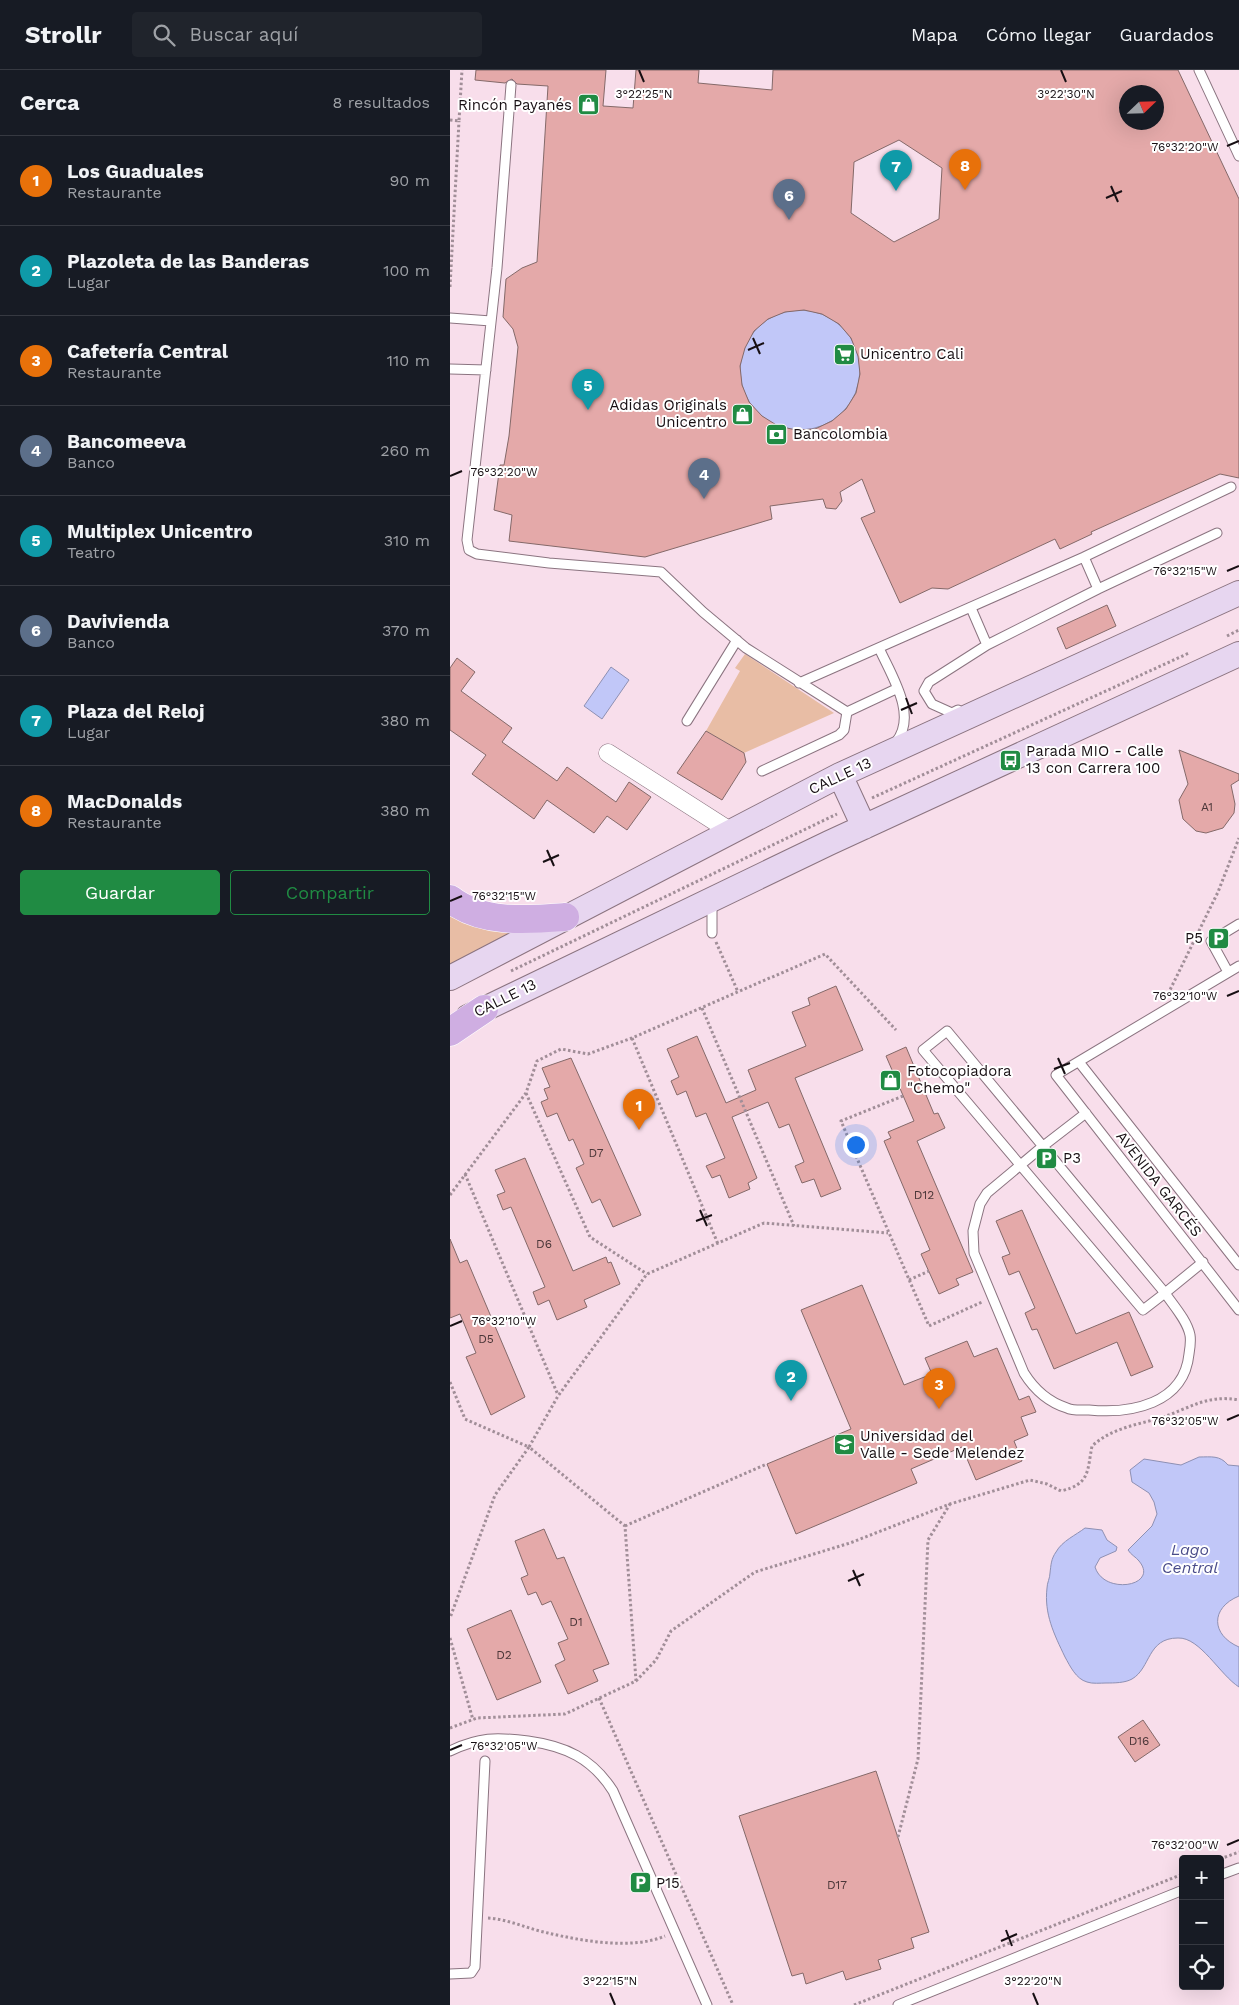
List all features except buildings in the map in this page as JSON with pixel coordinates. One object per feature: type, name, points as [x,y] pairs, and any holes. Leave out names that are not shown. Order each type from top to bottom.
[{"type":"main road","name":"CALLE 13","points":[[450,978],[730,830],[1000,696],[1239,593]]},
{"type":"main road","name":"CALLE 13","points":[[450,1025],[864,827],[1239,654]]},
{"type":"main road","points":[[840,775],[864,827]]},
{"type":"main road","points":[[450,899],[458,906],[490,917],[523,920],[566,917]]},
{"type":"main road","points":[[450,1032],[484,1009]]},
{"type":"street","points":[[608,752],[730,830]]},
{"type":"lane","points":[[1199,70],[1239,156]]},
{"type":"lane","points":[[511,85],[491,321],[467,540],[472,553],[549,564],[661,572],[703,612],[737,640],[799,683],[847,712]]},
{"type":"lane","points":[[450,318],[491,321]]},
{"type":"lane","points":[[450,369],[486,370]]},
{"type":"lane","points":[[799,683],[1084,557],[1231,487]]},
{"type":"lane","points":[[968,706],[952,713],[946,712],[932,704],[926,696],[925,688],[929,682],[987,645],[1217,533]]},
{"type":"lane","points":[[1084,557],[1098,590]]},
{"type":"lane","points":[[971,608],[987,645]]},
{"type":"lane","points":[[688,721],[737,640]]},
{"type":"lane","points":[[879,648],[904,708],[905,723],[900,737],[886,754]]},
{"type":"lane","points":[[847,712],[896,689]]},
{"type":"lane","points":[[762,771],[839,736],[844,730],[847,712]]},
{"type":"lane","points":[[712,901],[712,934]]},
{"type":"lane","points":[[1228,972],[1211,941],[1239,924]]},
{"type":"lane","points":[[1079,1062],[1239,966]]},
{"type":"lane","points":[[1086,1113],[1042,1147],[1020,1166],[987,1193],[980,1204],[973,1231],[974,1253],[1024,1372],[1045,1398],[1068,1409],[1119,1411],[1158,1402],[1177,1387],[1188,1366],[1190,1335],[1186,1324],[1165,1292],[1042,1147],[947,1031],[923,1050],[1020,1166],[1144,1310],[1165,1292],[1203,1262]]},
{"type":"lane","name":"AVENIDA GARCÉS","points":[[1239,1265],[1079,1062],[1056,1075],[1239,1310]]},
{"type":"lane","points":[[450,1751],[477,1740],[499,1737],[559,1746],[586,1760],[605,1779],[613,1791],[707,2005]]},
{"type":"lane","points":[[450,1974],[474,1972],[485,1761]]},
{"type":"lane","points":[[1224,1874],[1239,1868]]},
{"type":"lane","points":[[898,2005],[1179,1892]]},
{"type":"path","points":[[450,287],[462,70]]},
{"type":"path","points":[[450,120],[459,121]]},
{"type":"path","points":[[1159,1013],[1218,892],[1239,838]]},
{"type":"path","points":[[712,934],[738,992]]},
{"type":"path","points":[[450,1195],[526,1093],[537,1060],[561,1050],[588,1054],[632,1038],[825,954],[896,1030]]},
{"type":"path","points":[[702,1008],[794,1226]]},
{"type":"path","points":[[632,1038],[718,1244]]},
{"type":"path","points":[[526,1093],[590,1238],[646,1274]]},
{"type":"path","points":[[903,1096],[840,1121],[888,1233],[929,1326],[992,1298]]},
{"type":"path","points":[[465,1174],[558,1396]]},
{"type":"path","points":[[450,1618],[495,1495],[529,1447],[558,1396],[646,1274],[764,1223],[888,1233]]},
{"type":"path","points":[[909,1280],[929,1272]]},
{"type":"path","points":[[450,1382],[464,1419],[529,1447],[625,1526],[636,1681]]},
{"type":"path","points":[[450,1728],[473,1720],[565,1714],[636,1681],[656,1660],[671,1631],[756,1572],[850,1542],[950,1504],[1030,1480],[1047,1484],[1061,1491],[1077,1487],[1086,1477],[1092,1446],[1115,1430],[1162,1417],[1199,1401],[1226,1398],[1239,1400]]},
{"type":"path","points":[[625,1526],[767,1464]]},
{"type":"path","points":[[898,1837],[918,1759],[928,1540],[950,1504]]},
{"type":"path","points":[[450,1638],[473,1720]]},
{"type":"path","points":[[599,1698],[734,2005]]},
{"type":"path","points":[[1224,1858],[1239,1852]]},
{"type":"path","points":[[854,2005],[1179,1876]]},
{"type":"path","points":[[478,1917],[496,1918],[548,1934],[618,1944],[652,1942],[674,1932]]},
{"type":"shaded area","points":[[745,654],[834,713],[744,753],[706,731],[740,671],[735,668]]},
{"type":"shaded area","points":[[450,899],[565,917],[450,978]]},
{"type":"water","points":[[800,310],[812,311],[823,315],[833,320],[842,328],[850,337],[855,347],[859,358],[859,382],[855,393],[850,403],[842,412],[833,420],[823,425],[812,429],[800,430],[788,429],[777,425],[767,420],[758,412],[750,403],[745,393],[741,382],[740,370],[741,358],[745,347],[750,337],[758,328],[767,320],[777,315],[788,311]]},
{"type":"water","points":[[611,667],[629,680],[602,719],[584,706]]},
{"type":"water","name":"Lago Central","points":[[1199,1457],[1215,1457],[1228,1465],[1239,1466],[1239,1596],[1223,1607],[1219,1614],[1218,1622],[1223,1636],[1239,1647],[1239,1687],[1202,1650],[1186,1639],[1178,1638],[1168,1639],[1160,1643],[1143,1668],[1132,1679],[1119,1682],[1096,1683],[1089,1683],[1083,1680],[1074,1672],[1065,1657],[1048,1615],[1047,1586],[1054,1555],[1065,1541],[1085,1528],[1102,1530],[1107,1540],[1117,1547],[1116,1551],[1100,1558],[1095,1567],[1100,1576],[1109,1582],[1118,1584],[1137,1582],[1142,1577],[1144,1570],[1139,1561],[1128,1550],[1152,1526],[1157,1514],[1149,1493],[1132,1482],[1130,1470],[1144,1459],[1181,1465]]},
{"type":"place","name":"Rincón Payanés","points":[[588,105]]},
{"type":"place","name":"MacDonalds","points":[[965,190]]},
{"type":"place","name":"Plaza del Reloj","points":[[896,191]]},
{"type":"place","name":"Davivienda","points":[[789,220]]},
{"type":"place","name":"Unicentro Cali","points":[[844,354]]},
{"type":"place","name":"Multiplex Unicentro","points":[[588,410]]},
{"type":"place","name":"Adidas Originals Unicentro","points":[[743,414]]},
{"type":"place","name":"Bancolombia","points":[[777,434]]},
{"type":"place","name":"Bancomeeva","points":[[704,499]]},
{"type":"place","name":"Parada MIO - Calle 13 con Carrera 100","points":[[1010,760]]},
{"type":"place","name":"P5","points":[[1219,938]]},
{"type":"place","name":"Fotocopiadora \"Chemo\"","points":[[891,1080]]},
{"type":"place","name":"Los Guaduales","points":[[639,1130]]},
{"type":"place","name":"P3","points":[[1047,1158]]},
{"type":"place","name":"Plazoleta de las Banderas","points":[[791,1401]]},
{"type":"place","name":"Cafetería Central","points":[[939,1409]]},
{"type":"place","name":"Universidad del Valle - Sede Melendez","points":[[844,1445]]},
{"type":"place","name":"P15","points":[[640,1883]]}]
